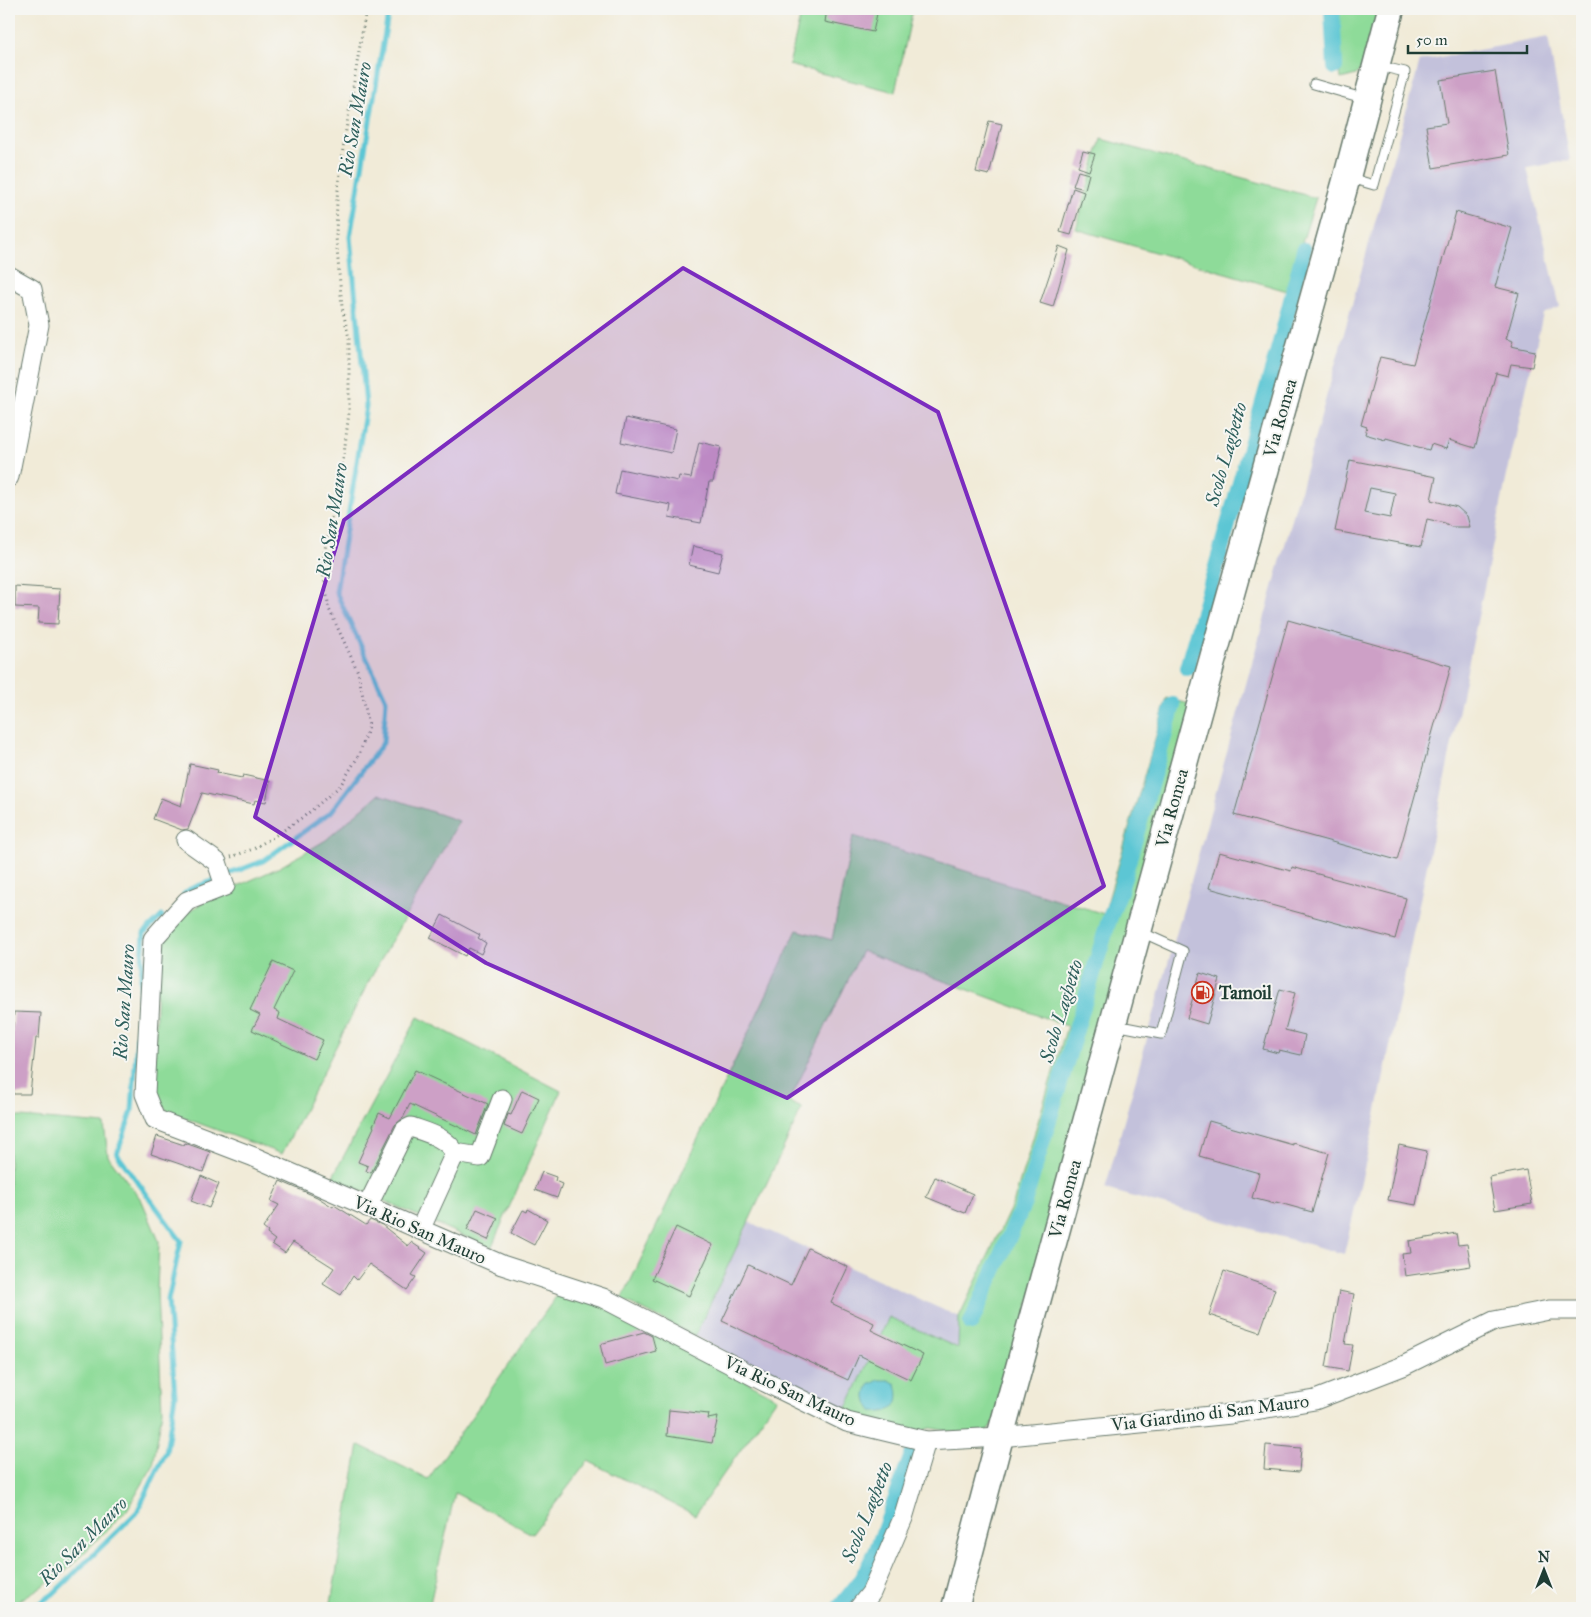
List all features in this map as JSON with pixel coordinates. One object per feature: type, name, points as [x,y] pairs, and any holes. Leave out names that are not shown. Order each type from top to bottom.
[{"type":"main road","name":"Via Romea","points":[[955,1608],[1138,931],[1348,177],[1390,9]]},
{"type":"street","points":[[9,276],[32,290],[39,325],[9,478]]},
{"type":"street","points":[[186,840],[217,862]]},
{"type":"street","name":"Via Rio San Mauro","points":[[217,862],[225,886],[187,901],[153,940],[145,1094],[155,1119],[254,1156],[502,1266],[603,1298],[847,1422],[926,1441],[1000,1437]]},
{"type":"street","points":[[455,1153],[480,1157],[502,1099]]},
{"type":"street","points":[[367,1206],[405,1130],[411,1127],[442,1139],[450,1144],[455,1153]]},
{"type":"street","points":[[420,1230],[455,1153]]},
{"type":"street","name":"Via Giardino di San Mauro","points":[[1000,1437],[1231,1414],[1315,1400],[1404,1366],[1494,1321],[1549,1310],[1582,1310]]},
{"type":"street","points":[[859,1608],[871,1593],[903,1518],[926,1441]]},
{"type":"lane","points":[[1348,177],[1374,185],[1405,72],[1375,65]]},
{"type":"lane","points":[[1314,84],[1366,99]]},
{"type":"lane","points":[[1113,1024],[1161,1034],[1183,950],[1138,931]]},
{"type":"path","points":[[217,862],[253,849],[278,834],[306,815],[340,786],[359,755],[369,726],[358,672],[329,609],[322,564],[344,454],[349,412],[349,338],[342,307],[336,237],[337,198],[366,9]]},
{"type":"highlighted area","points":[[683,268],[938,412],[1104,886],[787,1098],[486,963],[255,817],[344,520]]},
{"type":"shaded area","points":[[1548,37],[1570,160],[1527,168],[1560,307],[1543,314],[1506,480],[1371,1139],[1344,1254],[1105,1189],[1420,61]]},
{"type":"shaded area","points":[[749,1222],[959,1317],[958,1349],[844,1414],[695,1336]]},
{"type":"green space","points":[[802,9],[913,9],[895,92],[789,65]]},
{"type":"green space","points":[[1333,9],[1381,9],[1366,63],[1356,75],[1341,79]]},
{"type":"green space","points":[[1101,139],[1316,198],[1287,291],[1076,229]]},
{"type":"green space","points":[[1167,698],[1193,705],[998,1417],[987,1431],[961,1433],[930,1428],[919,1432],[844,1414],[889,1317],[958,1348],[959,1317],[1014,1201],[1067,1026],[862,951],[789,1102],[802,1108],[695,1336],[622,1299],[797,930],[832,940],[853,836],[1104,914]]},
{"type":"green space","points":[[379,794],[459,821],[369,981],[282,1154],[168,1112],[154,1094],[157,969],[166,939],[179,918],[207,900],[280,867],[326,840]]},
{"type":"green space","points":[[418,1017],[561,1091],[491,1248],[332,1178]]},
{"type":"green space","points":[[9,1116],[104,1124],[108,1156],[142,1201],[159,1241],[157,1291],[162,1411],[153,1466],[127,1510],[66,1571],[9,1607]]},
{"type":"green space","points":[[560,1291],[610,1307],[777,1398],[695,1515],[588,1461],[532,1534],[455,1493],[429,1608],[330,1608],[359,1445],[428,1479]]},
{"type":"water","points":[[879,1380],[889,1380],[896,1384],[898,1397],[897,1402],[891,1409],[873,1412],[868,1405],[866,1392],[869,1385]]},
{"type":"building","points":[[827,9],[878,9],[873,32],[825,22]]},
{"type":"building","points":[[1495,71],[1509,155],[1433,168],[1426,126],[1447,123],[1440,80]]},
{"type":"building","points":[[989,121],[1002,124],[989,175],[976,172]]},
{"type":"building","points":[[1083,151],[1095,154],[1089,171],[1078,167]]},
{"type":"building","points":[[1078,171],[1089,174],[1085,189],[1073,186]]},
{"type":"building","points":[[1073,188],[1084,192],[1071,235],[1060,232]]},
{"type":"building","points":[[1456,212],[1512,228],[1495,287],[1519,293],[1506,339],[1513,341],[1511,346],[1535,351],[1532,367],[1511,364],[1508,376],[1496,373],[1475,448],[1449,440],[1446,449],[1431,444],[1429,450],[1365,434],[1367,427],[1361,425],[1380,357],[1413,364]]},
{"type":"building","points":[[1059,246],[1069,250],[1053,307],[1040,303]]},
{"type":"building","points":[[626,418],[676,429],[671,453],[621,442]]},
{"type":"building","points":[[699,442],[721,447],[713,482],[709,482],[701,523],[669,517],[671,505],[615,494],[620,469],[678,481],[679,476],[691,478]]},
{"type":"building","points":[[1350,460],[1436,477],[1431,500],[1457,507],[1467,516],[1470,527],[1451,527],[1445,523],[1427,519],[1421,547],[1335,531]],"holes":[[[1370,488],[1395,493],[1390,518],[1364,513]]]},
{"type":"building","points":[[693,546],[723,553],[718,572],[689,565]]},
{"type":"building","points":[[15,586],[60,589],[58,624],[38,623],[39,608],[15,607]]},
{"type":"building","points":[[1288,620],[1451,666],[1397,860],[1234,815]]},
{"type":"building","points":[[190,764],[218,770],[217,773],[242,778],[243,775],[270,781],[266,802],[255,800],[254,804],[202,793],[188,829],[182,830],[153,819],[161,798],[181,806]]},
{"type":"building","points":[[1219,852],[1291,871],[1292,867],[1406,898],[1395,939],[1209,888]]},
{"type":"building","points":[[442,915],[480,935],[478,938],[486,943],[481,954],[469,948],[465,956],[430,938]]},
{"type":"building","points":[[273,962],[293,971],[274,1010],[280,1013],[278,1019],[323,1040],[314,1059],[252,1030],[260,1015],[250,1010]]},
{"type":"building","points":[[1200,973],[1220,979],[1207,1024],[1187,1018]]},
{"type":"building","points":[[1280,989],[1295,993],[1285,1030],[1305,1035],[1301,1055],[1279,1050],[1278,1053],[1263,1049]]},
{"type":"building","points":[[14,1012],[41,1013],[39,1038],[36,1038],[30,1094],[13,1094],[14,1074],[9,1073],[9,1047],[11,1047]]},
{"type":"building","points":[[415,1070],[488,1104],[476,1135],[410,1104],[403,1118],[395,1125],[371,1173],[366,1171],[368,1166],[358,1162],[379,1113],[390,1118]]},
{"type":"building","points":[[522,1090],[539,1098],[522,1134],[504,1126],[508,1114],[511,1115]]},
{"type":"building","points":[[1209,1121],[1293,1145],[1293,1143],[1329,1153],[1312,1212],[1276,1202],[1275,1204],[1252,1198],[1259,1173],[1199,1156]]},
{"type":"building","points":[[157,1136],[210,1152],[203,1172],[151,1154]]},
{"type":"building","points":[[1399,1145],[1427,1151],[1416,1205],[1388,1200]]},
{"type":"building","points":[[1526,1170],[1532,1204],[1495,1210],[1489,1177]]},
{"type":"building","points":[[542,1172],[556,1177],[555,1181],[562,1184],[557,1198],[535,1190]]},
{"type":"building","points":[[201,1176],[219,1184],[209,1208],[191,1201]]},
{"type":"building","points":[[935,1177],[973,1194],[965,1213],[926,1197]]},
{"type":"building","points":[[280,1181],[317,1197],[333,1207],[334,1205],[366,1225],[370,1220],[382,1225],[408,1246],[411,1242],[427,1253],[412,1275],[416,1277],[407,1290],[369,1264],[357,1280],[353,1276],[341,1295],[323,1284],[334,1268],[293,1242],[285,1253],[272,1244],[275,1240],[263,1228],[279,1205],[271,1201]]},
{"type":"building","points":[[477,1209],[498,1218],[488,1240],[467,1230]]},
{"type":"building","points":[[528,1209],[547,1220],[534,1245],[511,1233],[523,1210],[527,1212]]},
{"type":"building","points":[[676,1227],[713,1245],[689,1296],[652,1279]]},
{"type":"building","points":[[1456,1233],[1458,1245],[1467,1244],[1471,1266],[1405,1276],[1402,1254],[1411,1253],[1409,1241]]},
{"type":"building","points":[[808,1248],[848,1267],[831,1303],[874,1323],[871,1330],[923,1355],[911,1380],[859,1355],[848,1380],[722,1321],[748,1265],[791,1285]]},
{"type":"building","points":[[1224,1271],[1275,1289],[1260,1332],[1209,1315]]},
{"type":"building","points":[[1339,1291],[1354,1294],[1345,1344],[1353,1345],[1348,1371],[1326,1367]]},
{"type":"building","points":[[644,1332],[652,1336],[656,1351],[605,1365],[600,1344]]},
{"type":"building","points":[[669,1410],[709,1414],[708,1419],[718,1417],[712,1443],[667,1436]]},
{"type":"building","points":[[1266,1445],[1301,1448],[1299,1472],[1264,1469]]},
{"type":"waterway","name":"Rio San Mauro","points":[[184,894],[190,889],[263,861],[331,812],[383,743],[386,700],[336,592],[366,406],[350,237],[389,9]]},
{"type":"waterway","name":"Scolo Laghetto","points":[[1332,9],[1335,67]]},
{"type":"waterway","name":"Scolo Laghetto","points":[[1187,668],[1280,343],[1304,250]]},
{"type":"waterway","name":"Scolo Laghetto","points":[[971,1323],[1024,1203],[1109,920],[1120,891],[1173,705]]},
{"type":"waterway","name":"Rio San Mauro","points":[[32,1608],[53,1594],[137,1512],[166,1452],[175,1395],[168,1300],[181,1241],[117,1154],[132,1111],[144,933],[162,916]]},
{"type":"waterway","name":"Scolo Laghetto","points":[[839,1608],[859,1583],[876,1552],[912,1455]]},
{"type":"place","name":"Tamoil","points":[[1203,993]]}]
